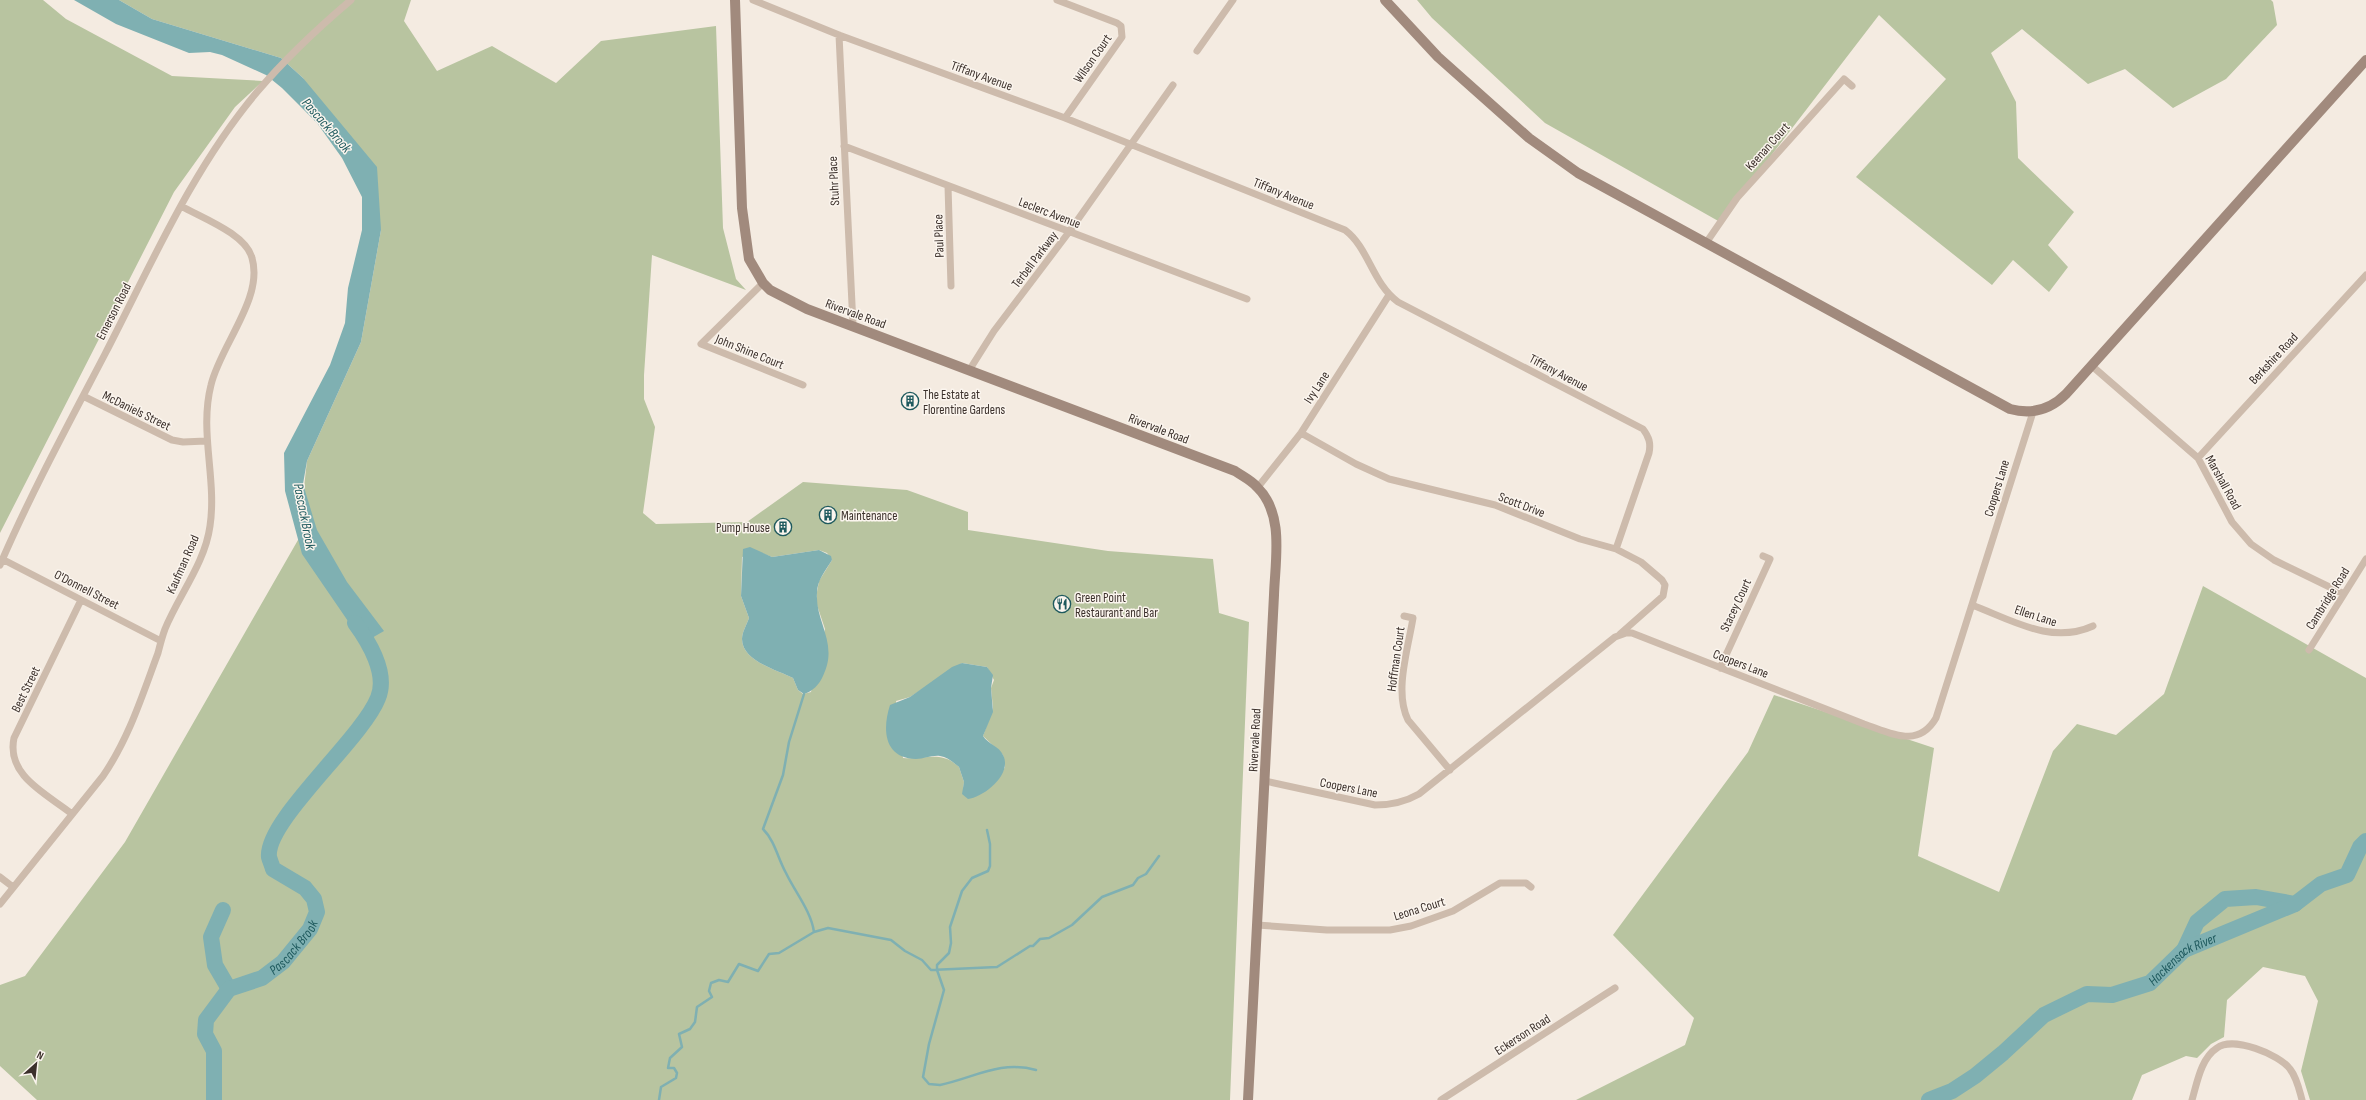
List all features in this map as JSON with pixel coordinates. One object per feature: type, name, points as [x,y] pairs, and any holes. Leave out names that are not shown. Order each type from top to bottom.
[{"type":"street","name":"Emerson Road","points":[[1,562],[83,396],[181,206],[239,116],[268,80],[351,0]]},
{"type":"street","name":"Rivervale Road","points":[[735,0],[742,208],[749,259],[763,283],[792,303],[1224,466],[1235,471],[1258,487],[1270,508],[1276,527],[1265,781],[1248,1100]]},
{"type":"street","name":"Tiffany Avenue","points":[[753,0],[839,35],[1065,118],[1345,230],[1356,241],[1380,285],[1389,295],[1643,429],[1648,435],[1650,447],[1616,549]]},
{"type":"street","name":"Wilson Court","points":[[1058,0],[1117,23],[1123,31],[1122,37],[1065,118]]},
{"type":"street","points":[[1197,51],[1233,0]]},
{"type":"street","points":[[1385,0],[1438,57],[1529,138],[1553,156],[1594,182],[2010,409],[2033,412],[2051,406],[2059,401],[2366,60]]},
{"type":"street","name":"Stuhr Place","points":[[839,35],[853,326]]},
{"type":"street","name":"Keenan Court","points":[[1706,243],[1737,198],[1844,79],[1852,86]]},
{"type":"street","name":"Terbell Parkway","points":[[970,369],[994,331],[1069,232],[1173,84]]},
{"type":"street","name":"Leclerc Avenue","points":[[844,146],[1247,299]]},
{"type":"street","name":"Paul Place","points":[[948,186],[952,286]]},
{"type":"street","name":"Kaufman Road","points":[[0,904],[103,776],[125,740],[161,641],[200,558],[210,527],[212,508],[206,441],[207,412],[211,384],[251,294],[254,270],[252,258],[240,240],[181,206]]},
{"type":"street","name":"Berkshire Road","points":[[2198,458],[2366,275]]},
{"type":"street","name":"John Shine Court","points":[[763,283],[701,344],[803,385]]},
{"type":"street","name":"Ivy Lane","points":[[1258,487],[1301,433],[1389,295]]},
{"type":"street","name":"Marshall Road","points":[[2092,366],[2198,458],[2232,522],[2251,544],[2274,560],[2344,594]]},
{"type":"street","name":"McDaniels Street","points":[[83,396],[172,440],[183,442],[206,441]]},
{"type":"street","name":"Coopers Lane","points":[[1265,781],[1364,804],[1388,805],[1409,799],[1419,794],[1450,770],[1620,634],[1632,633],[1864,724],[1899,736],[1912,737],[1927,730],[1936,718],[2033,412]]},
{"type":"street","name":"Scott Drive","points":[[1301,433],[1356,464],[1389,479],[1495,505],[1580,539],[1616,549],[1641,562],[1662,580],[1665,585],[1662,596],[1620,634]]},
{"type":"street","name":"Stacey Court","points":[[1720,668],[1770,559],[1763,556]]},
{"type":"street","name":"Cambridge Road","points":[[2309,650],[2366,560]]},
{"type":"street","name":"O'Donnell Street","points":[[1,562],[81,600],[161,641]]},
{"type":"street","name":"Best Street","points":[[72,814],[24,777],[15,764],[12,747],[14,738],[81,600]]},
{"type":"street","name":"Ellen Lane","points":[[1972,605],[2045,633],[2068,634],[2093,626]]},
{"type":"street","name":"Hoffman Court","points":[[1404,616],[1413,618],[1401,691],[1404,711],[1408,720],[1450,770]]},
{"type":"street","points":[[0,877],[13,887]]},
{"type":"street","name":"Leona Court","points":[[1257,925],[1327,930],[1390,930],[1418,923],[1453,911],[1500,883],[1526,883],[1531,888]]},
{"type":"street","name":"Eckerson Road","points":[[1441,1100],[1615,988]]},
{"type":"street","points":[[2192,1100],[2203,1066],[2216,1048],[2225,1044],[2238,1044],[2263,1051],[2280,1059],[2289,1068],[2298,1082],[2302,1100]]},
{"type":"green space","points":[[0,0],[43,0],[66,19],[172,76],[263,81],[235,107],[174,192],[0,533]]},
{"type":"green space","points":[[119,0],[411,0],[404,21],[437,71],[492,46],[556,83],[601,41],[716,26],[723,228],[736,279],[746,290],[652,255],[644,375],[644,399],[655,427],[643,513],[656,524],[747,522],[803,482],[907,490],[968,512],[968,530],[1108,551],[1213,559],[1219,613],[1249,622],[1230,1100],[37,1100],[0,1066],[0,985],[25,976],[125,842],[298,540],[307,461],[361,342],[381,230],[303,78],[281,58],[152,19]],"holes":[[[819,550],[827,553],[832,560],[819,581],[817,592],[817,605],[825,629],[811,692],[803,694],[798,690],[793,678],[754,659],[744,647],[742,636],[749,618],[741,596],[742,557],[759,552],[772,557]],[[962,663],[987,667],[994,680],[991,688],[993,708],[983,736],[1003,755],[1005,767],[993,785],[989,788],[978,790],[963,791],[964,782],[959,767],[946,759],[939,757],[903,758],[896,701],[910,697]]]},
{"type":"green space","points":[[1417,0],[2271,0],[2273,2],[2277,25],[2226,79],[2173,108],[2125,69],[2088,84],[2022,29],[1991,53],[2016,102],[2018,158],[2074,212],[2048,245],[2068,267],[2049,292],[2013,260],[1992,285],[1856,177],[1946,79],[1879,15],[1720,222],[1545,123],[1432,18]]},
{"type":"green space","points":[[2203,586],[2366,678],[2366,1100],[2310,1100],[2301,1071],[2318,1001],[2305,976],[2263,967],[2227,1000],[2224,1037],[2211,1044],[2197,1058],[2186,1056],[2142,1075],[2132,1100],[1576,1100],[1685,1045],[1694,1018],[1613,935],[1748,752],[1774,695],[1934,748],[1918,856],[1999,892],[2053,751],[2077,724],[2116,735],[2164,694]]},
{"type":"water","points":[[74,0],[119,0],[152,19],[281,58],[303,78],[377,167],[381,230],[361,342],[307,461],[303,484],[317,530],[347,582],[384,631],[363,643],[302,554],[285,491],[284,453],[330,365],[345,323],[348,288],[362,230],[362,197],[342,158],[317,123],[282,88],[266,75],[222,55],[210,52],[189,53],[116,24]]},
{"type":"water","points":[[750,547],[772,557],[819,550],[831,556],[832,560],[820,579],[817,588],[817,604],[819,614],[828,643],[829,653],[827,664],[818,685],[804,694],[798,690],[793,678],[754,659],[744,647],[742,636],[749,618],[741,596],[743,549]]},
{"type":"water","points":[[962,663],[987,667],[993,675],[991,688],[993,712],[983,736],[1001,752],[1005,762],[1001,777],[989,789],[982,794],[968,799],[962,794],[964,782],[957,765],[940,756],[916,759],[897,754],[888,741],[886,733],[886,724],[890,705],[910,697],[952,667]]},
{"type":"waterway","name":"Pascack Brook","points":[[214,1100],[214,1051],[205,1034],[206,1020],[229,989],[262,978],[283,962],[310,929],[317,912],[314,899],[305,888],[273,869],[269,857],[272,842],[282,823],[354,735],[369,715],[378,698],[381,679],[376,659],[366,639],[355,623]]},
{"type":"waterway","points":[[804,694],[789,742],[783,775],[763,829],[771,839],[783,868],[810,917],[814,932]]},
{"type":"waterway","points":[[987,830],[990,844],[990,866],[988,871],[972,878],[962,891],[950,927],[951,943],[949,953],[937,965],[937,970],[944,990],[929,1044],[923,1077],[929,1084],[940,1085],[987,1071],[1011,1067],[1023,1067],[1036,1070]]},
{"type":"waterway","name":"Hackensack River","points":[[1929,1100],[1952,1091],[1975,1076],[2003,1053],[2044,1015],[2087,994],[2112,995],[2150,983],[2184,950],[2295,904],[2321,884],[2347,875],[2360,847],[2366,841]]},
{"type":"waterway","points":[[659,1100],[661,1087],[676,1078],[677,1073],[674,1068],[668,1068],[670,1058],[682,1047],[679,1034],[690,1029],[695,1022],[697,1007],[712,997],[709,991],[711,983],[719,980],[728,982],[739,964],[758,971],[769,954],[779,953],[814,932],[828,928],[891,940],[905,951],[922,960],[931,970],[997,967],[1030,946],[1033,946],[1040,939],[1049,938],[1072,925],[1102,897],[1133,885],[1138,878],[1146,874],[1159,856]]},
{"type":"waterway","points":[[2184,950],[2197,922],[2225,899],[2256,897],[2295,904]]},
{"type":"waterway","points":[[223,910],[211,937],[215,965],[229,989]]},
{"type":"place","name":"The Estate at Florentine Gardens","points":[[910,401]]},
{"type":"place","name":"Maintenance","points":[[828,515]]},
{"type":"place","name":"Pump House","points":[[783,527]]},
{"type":"place","name":"Green Point Restaurant and Bar","points":[[1062,604]]}]
